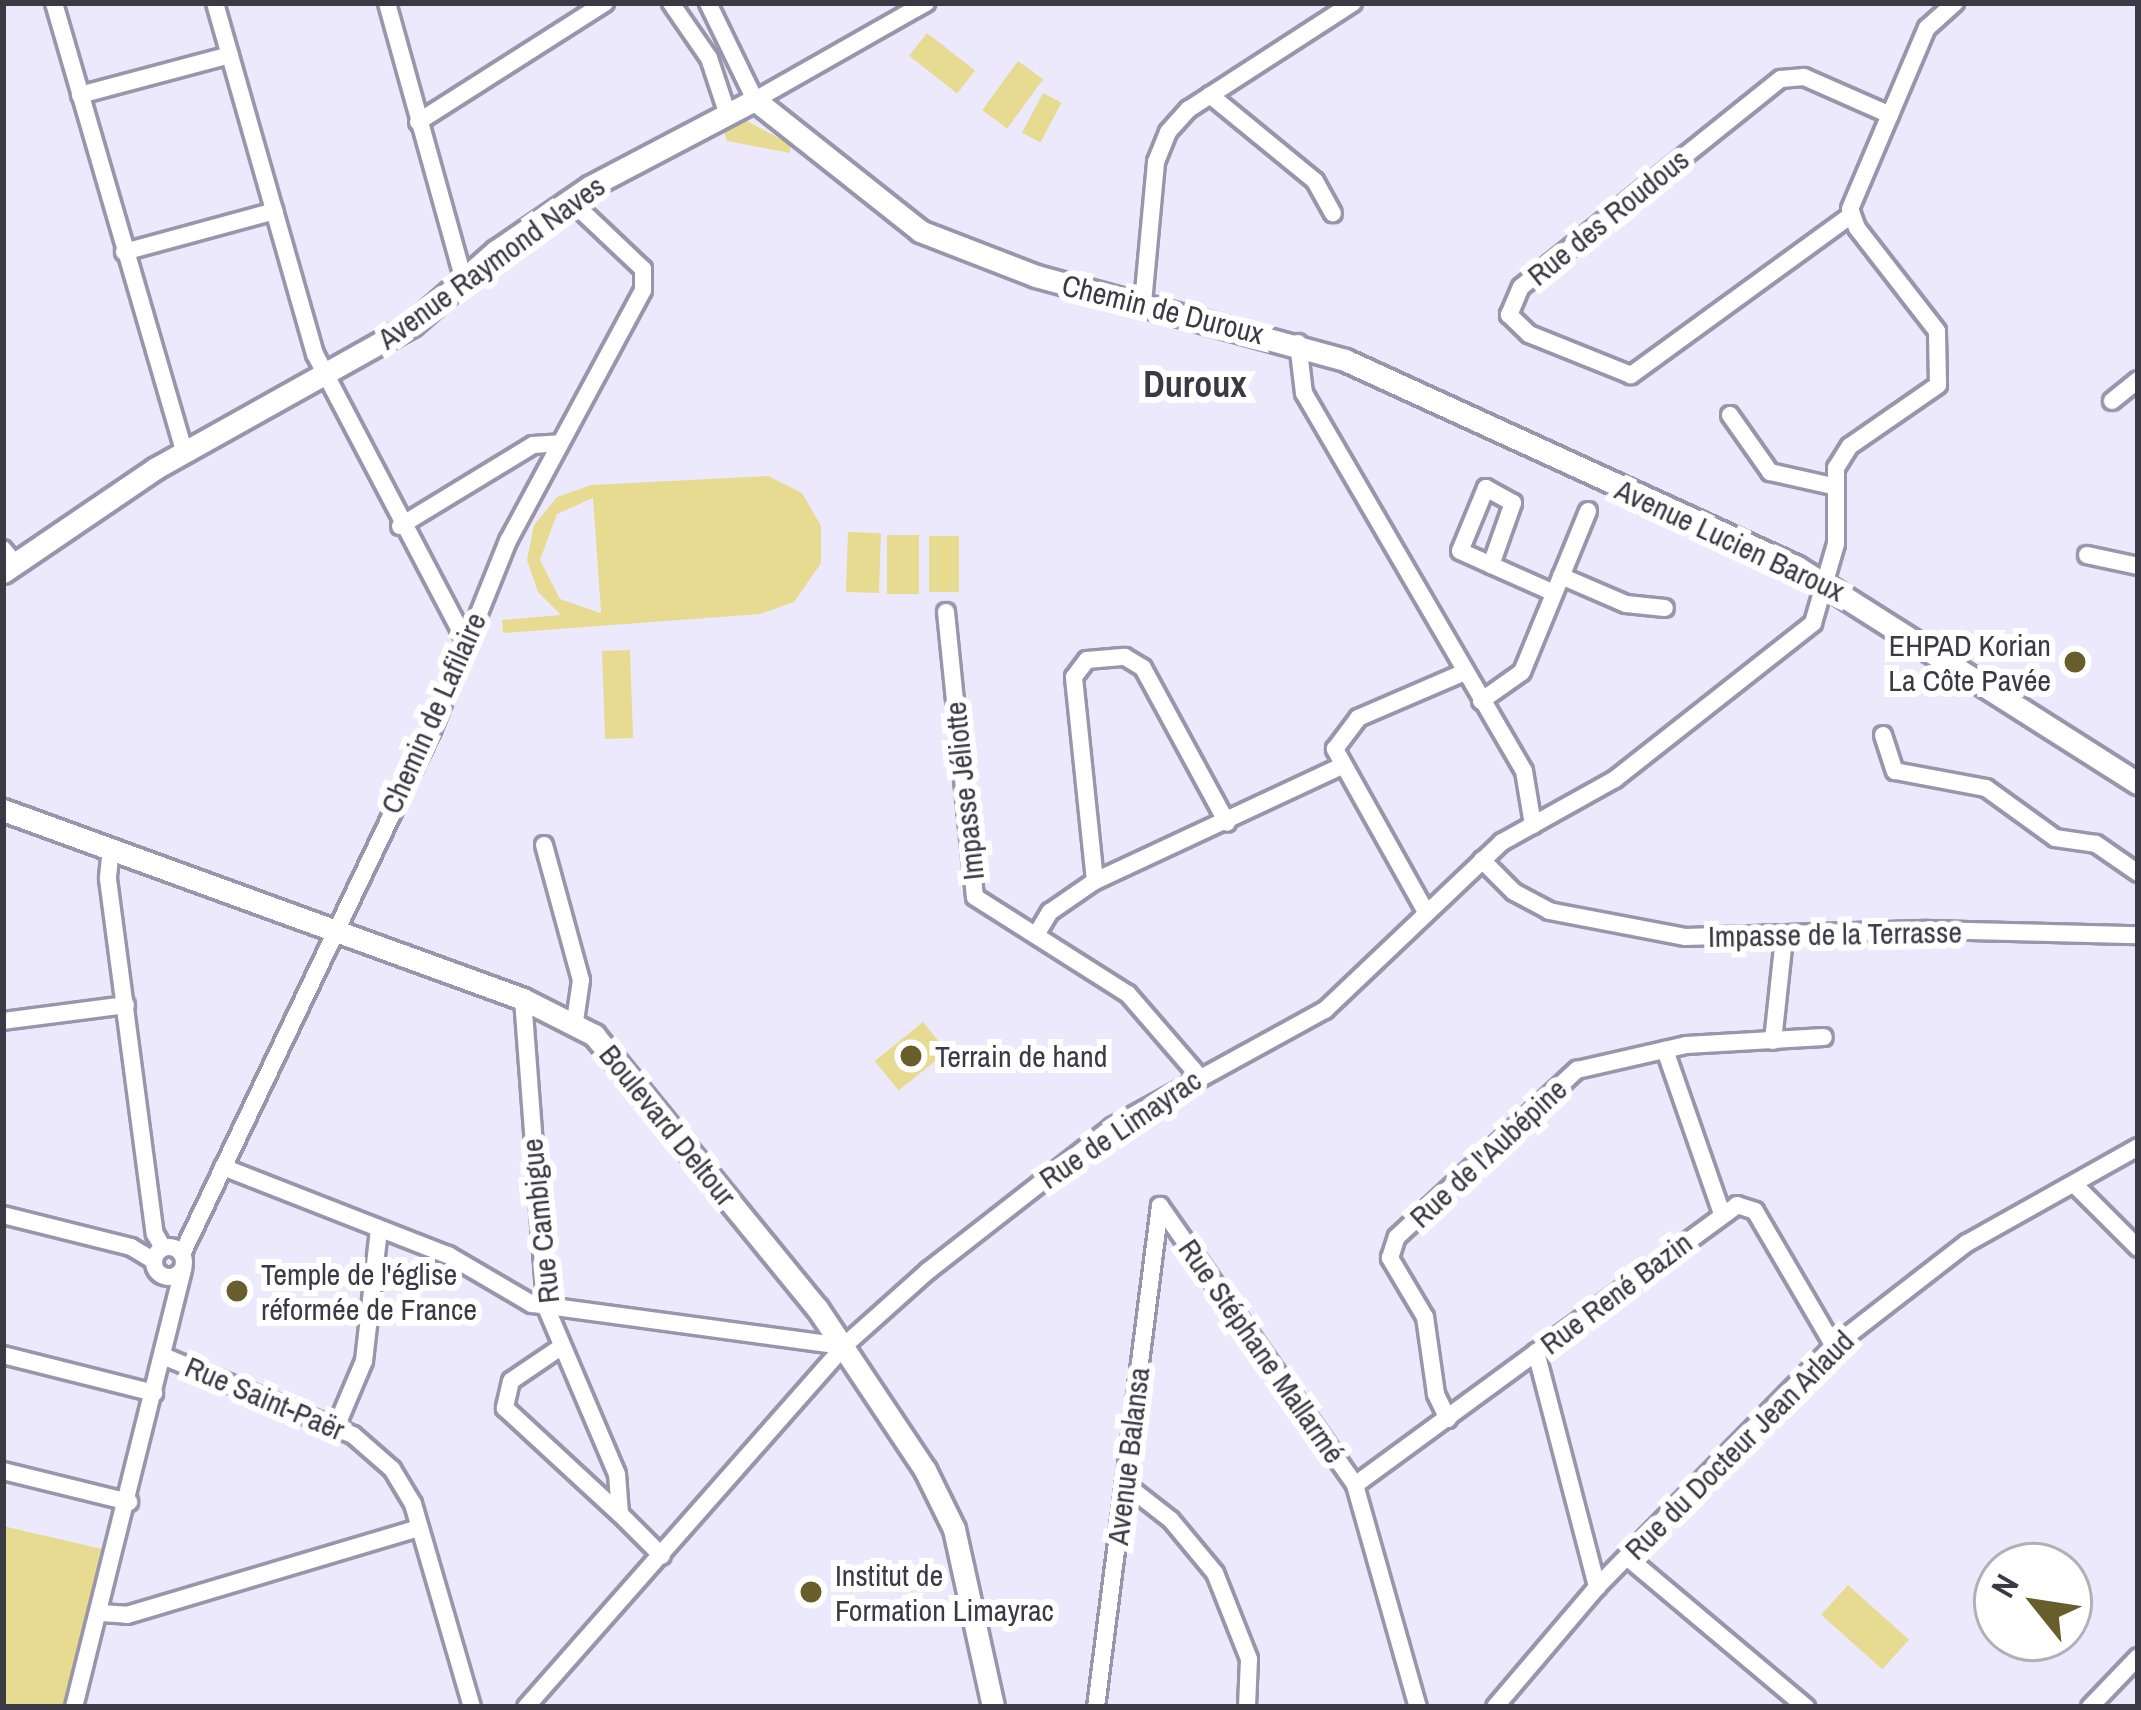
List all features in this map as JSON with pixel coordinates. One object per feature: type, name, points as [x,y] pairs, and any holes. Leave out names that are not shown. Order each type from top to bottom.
[{"type":"street","points":[[54,3],[184,454]]},
{"type":"street","points":[[215,3],[326,377],[400,526],[465,640]]},
{"type":"street","points":[[387,3],[464,281]]},
{"type":"street","points":[[418,122],[604,3]]},
{"type":"street","points":[[671,3],[709,58],[728,115]]},
{"type":"street","points":[[708,3],[755,100]]},
{"type":"street","name":"Avenue Raymond Naves","points":[[7,562],[184,454],[412,325],[569,199],[926,3]]},
{"type":"street","points":[[1143,304],[1160,148],[1177,120],[1353,3]]},
{"type":"street","points":[[1828,585],[1838,532],[1832,486],[1850,446],[1937,385],[1937,331],[1850,216],[1927,28],[1954,3]]},
{"type":"street","points":[[80,95],[230,55]]},
{"type":"street","name":"Rue des Roudous","points":[[1850,216],[1630,375],[1529,334],[1509,315],[1521,287],[1781,79],[1804,77],[1890,115]]},
{"type":"street","points":[[1210,95],[1315,181],[1333,213]]},
{"type":"street","name":"Chemin de Duroux","points":[[755,100],[920,231],[1036,276],[1298,343],[1304,393],[1529,783],[1533,825]]},
{"type":"street","name":"Chemin de Lafilaire","points":[[74,1707],[129,1502],[183,1261],[223,1167],[338,930],[465,640],[645,279],[569,199]]},
{"type":"street","points":[[124,252],[275,212]]},
{"type":"street","name":"Avenue Lucien Baroux","points":[[1298,343],[1828,585],[2138,783]]},
{"type":"street","points":[[2112,400],[2138,380]]},
{"type":"street","points":[[1730,416],[1770,472],[1832,486]]},
{"type":"street","points":[[400,526],[533,445],[560,443]]},
{"type":"street","points":[[1481,701],[1522,672],[1588,511]]},
{"type":"street","points":[[2087,555],[2138,566]]},
{"type":"street","points":[[1491,565],[1626,604],[1665,608]]},
{"type":"street","name":"Rue de Limayrac","points":[[526,1707],[844,1346],[1073,1155],[1198,1075],[1325,1010],[1482,860],[1533,825],[1586,800],[1755,674],[1814,623],[1828,585]]},
{"type":"street","name":"Impasse Jéliotte","points":[[946,612],[975,897],[1128,994],[1198,1075]]},
{"type":"street","points":[[1095,881],[1074,677],[1087,660],[1125,657],[1143,668],[1227,823]]},
{"type":"street","points":[[1426,913],[1340,767],[1335,749],[1345,726],[1465,673]]},
{"type":"street","points":[[1883,735],[1894,771],[1986,788],[2056,838],[2096,844],[2138,873]]},
{"type":"street","points":[[1036,935],[1050,912],[1095,881],[1340,767]]},
{"type":"street","name":"Boulevard Deltour","points":[[3,810],[524,998],[575,1021],[621,1062],[844,1346],[954,1529],[993,1707]]},
{"type":"street","points":[[544,845],[580,980],[575,1021]]},
{"type":"street","name":"Chemin de Lafilaire","points":[[111,848],[108,879],[171,1323]]},
{"type":"street","name":"Impasse de la Terrasse","points":[[1482,860],[1514,892],[1569,918],[1684,937],[1784,938],[1928,930],[2138,935]]},
{"type":"street","points":[[1773,1042],[1784,938]]},
{"type":"street","name":"Rue Cambigue","points":[[524,998],[546,1307],[616,1474],[620,1514]]},
{"type":"street","points":[[3,1021],[126,1005]]},
{"type":"street","name":"Rue de l'Aubépine","points":[[1448,1419],[1436,1394],[1425,1317],[1393,1269],[1397,1237],[1577,1070],[1665,1050],[1824,1037]]},
{"type":"street","points":[[1665,1050],[1722,1214]]},
{"type":"street","name":"Rue du Docteur Jean Arlaud","points":[[1495,1707],[1597,1587],[1834,1346],[1967,1244],[2077,1187],[2138,1147]]},
{"type":"street","points":[[223,1167],[380,1230],[546,1307],[844,1346]]},
{"type":"street","points":[[2077,1187],[2138,1248]]},
{"type":"street","name":"Rue René Bazin","points":[[1355,1485],[1737,1204],[1755,1211],[1834,1346]]},
{"type":"street","name":"Avenue Balansa","points":[[1096,1707],[1160,1205]]},
{"type":"street","name":"Rue Stéphane Mallarmé","points":[[1160,1205],[1355,1485],[1418,1707]]},
{"type":"street","points":[[3,1215],[131,1247],[159,1261],[183,1261]]},
{"type":"street","points":[[131,1247],[153,1221]]},
{"type":"street","points":[[336,1427],[364,1361],[380,1230]]},
{"type":"street","points":[[159,1261],[183,1261]]},
{"type":"street","points":[[561,1347],[511,1381],[505,1408],[662,1556]]},
{"type":"street","points":[[1536,1352],[1597,1587]]},
{"type":"street","points":[[3,1355],[154,1393]]},
{"type":"street","name":"Rue Saint-Paër","points":[[163,1356],[336,1427],[392,1469],[418,1528],[472,1707]]},
{"type":"street","points":[[3,1471],[129,1502]]},
{"type":"street","points":[[1125,1484],[1184,1532],[1215,1573],[1249,1659],[1247,1707]]},
{"type":"street","points":[[101,1613],[127,1615],[418,1528]]},
{"type":"street","points":[[1627,1557],[1806,1707]]},
{"type":"street","points":[[2090,1707],[2138,1657]]},
{"type":"shaded area","points":[[927,33],[975,71],[957,93],[909,56]]},
{"type":"shaded area","points":[[1018,61],[1043,79],[1007,129],[982,110]]},
{"type":"shaded area","points":[[1043,93],[1062,103],[1040,143],[1022,133]]},
{"type":"shaded area","points":[[745,120],[790,144],[790,153],[727,141],[724,132]]},
{"type":"shaded area","points":[[768,476],[802,493],[821,526],[821,563],[794,602],[760,614],[503,633],[502,620],[561,615],[538,592],[527,560],[534,525],[557,497],[591,485]],"holes":[[[593,498],[601,612],[560,599],[540,560],[557,514]]]},
{"type":"shaded area","points":[[848,532],[881,533],[879,593],[846,592]]},
{"type":"shaded area","points":[[887,535],[919,535],[919,594],[887,594]]},
{"type":"shaded area","points":[[929,536],[959,536],[959,592],[929,592]]},
{"type":"shaded area","points":[[630,650],[633,738],[605,739],[602,651]]},
{"type":"shaded area","name":"Terrain de hand","points":[[923,1022],[947,1052],[899,1091],[875,1061]]},
{"type":"shaded area","points":[[3,1526],[106,1550],[65,1707],[3,1707]]},
{"type":"shaded area","points":[[1848,1585],[1909,1640],[1882,1670],[1821,1615]]},
{"type":"place","name":"EHPAD Korian La Côte Pavée","points":[[2075,662]]},
{"type":"place","name":"Terrain de hand","points":[[911,1056]]},
{"type":"place","name":"Temple de l'église réformée de France","points":[[237,1291]]},
{"type":"place","name":"Institut de Formation Limayrac","points":[[811,1592]]},
{"type":"district","name":"Duroux","points":[[1195,385]]}]
